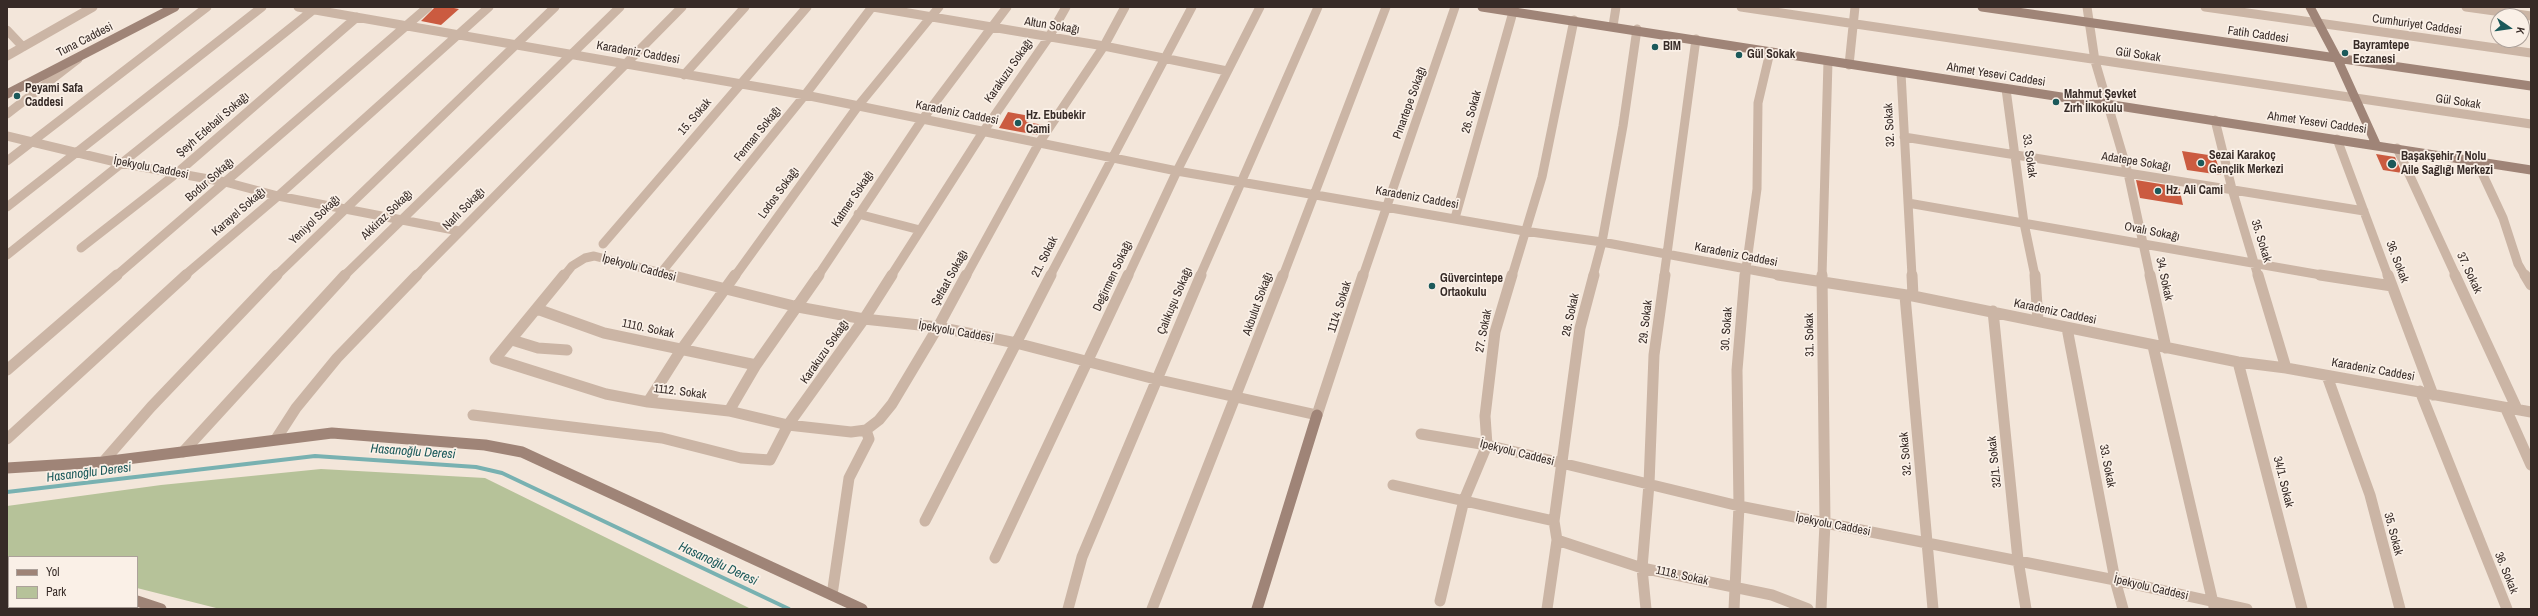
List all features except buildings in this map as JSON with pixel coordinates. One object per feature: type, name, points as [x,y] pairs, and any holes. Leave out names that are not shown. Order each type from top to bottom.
[{"type":"main road","name":"Tuna Caddesi","points":[[7,94],[175,7]]},
{"type":"main road","name":"Ahmet Yesevi Caddesi","points":[[1482,7],[1637,29],[1901,73],[2376,144],[2531,170]]},
{"type":"main road","name":"Fatih Caddesi","points":[[1982,7],[2531,86]]},
{"type":"main road","points":[[2310,7],[2317,23],[2337,58],[2376,144]]},
{"type":"main road","points":[[1257,609],[1317,415]]},
{"type":"main road","points":[[7,468],[103,462],[332,433],[370,434],[485,445],[522,452],[862,609]]},
{"type":"main road","points":[[138,601],[160,609]]},
{"type":"street","points":[[7,56],[93,7]]},
{"type":"street","points":[[7,161],[207,7]]},
{"type":"street","points":[[7,207],[262,7]]},
{"type":"street","name":"Karadeniz Caddesi","points":[[298,7],[572,54],[625,65],[805,95],[1177,171],[1313,193],[1524,231],[1602,242],[1745,270],[1909,296],[1992,311],[2153,346],[2238,362],[2286,368],[2531,412]]},
{"type":"street","name":"Bodur Sokağı","points":[[7,370],[428,7]]},
{"type":"street","name":"Karayel Sokağı","points":[[7,439],[181,279],[278,196],[457,34],[489,7]]},
{"type":"street","name":"Yeniyol Sokağı","points":[[103,462],[151,407],[248,303],[345,208],[408,151],[554,7]]},
{"type":"street","name":"Akkiraz Sokağı","points":[[183,452],[330,290],[620,7]]},
{"type":"street","name":"Narlı Sokağı","points":[[276,439],[296,408],[337,358],[459,231],[682,7]]},
{"type":"street","points":[[684,75],[745,7]]},
{"type":"street","name":"15. Sokak","points":[[603,244],[806,7]]},
{"type":"street","name":"Altun Sokağı","points":[[872,7],[1049,38],[1104,46],[1228,71]]},
{"type":"street","name":"Ferman Sokağı","points":[[660,274],[805,95],[872,7]]},
{"type":"street","name":"Lodos Sokağı","points":[[648,402],[682,350],[858,106],[939,7]]},
{"type":"street","name":"Katmer Sokağı","points":[[729,411],[756,365],[798,307],[858,214],[922,120],[993,28],[1007,7]]},
{"type":"street","name":"Karakuzu Sokağı","points":[[473,415],[662,438],[741,458],[770,460],[788,425],[864,319],[983,132],[1049,38],[1066,7]]},
{"type":"street","name":"Şefaat Sokağı","points":[[866,430],[879,420],[892,404],[938,327],[1040,143],[1104,46],[1125,7]]},
{"type":"street","name":"21. Sokak","points":[[925,521],[1111,157],[1192,7]]},
{"type":"street","name":"Değirmen Sokağı","points":[[994,558],[1177,171],[1260,7]]},
{"type":"street","name":"Çalıkuşu Sokağı","points":[[1068,609],[1082,557],[1155,379],[1240,182],[1318,7]]},
{"type":"street","name":"Akbulut Sokağı","points":[[1152,609],[1236,398],[1313,193],[1386,7]]},
{"type":"street","name":"Pınartepe Sokağı","points":[[1386,206],[1431,82],[1455,7]]},
{"type":"street","points":[[1613,26],[1616,7]]},
{"type":"street","name":"Gül Sokak","points":[[1741,7],[2095,61],[2531,124]]},
{"type":"street","points":[[1849,64],[1855,7]]},
{"type":"street","name":"34. Sokak","points":[[2087,7],[2088,22],[2095,61],[2128,173],[2166,348]]},
{"type":"street","name":"Cumhuriyet Caddesi","points":[[2205,7],[2531,53]]},
{"type":"street","points":[[2466,7],[2531,16]]},
{"type":"street","points":[[7,256],[120,163],[313,10]]},
{"type":"street","name":"26. Sokak","points":[[1455,218],[1513,12]]},
{"type":"street","name":"Şeyh Edebali Sokağı","points":[[82,248],[177,173],[357,17]]},
{"type":"street","name":"27. Sokak","points":[[1440,601],[1464,500],[1487,445],[1485,416],[1495,332],[1524,231],[1542,177],[1574,20]]},
{"type":"street","name":"28. Sokak","points":[[1547,609],[1557,540],[1554,521],[1563,465],[1580,328],[1602,242],[1623,126],[1637,29]]},
{"type":"street","points":[[7,30],[23,47]]},
{"type":"street","name":"29. Sokak","points":[[1646,609],[1642,568],[1649,484],[1654,354],[1696,39]]},
{"type":"street","name":"30. Sokak","points":[[1734,609],[1739,506],[1738,370],[1745,270],[1757,189],[1758,103],[1770,52]]},
{"type":"street","points":[[7,114],[61,74],[82,55]]},
{"type":"street","name":"31. Sokak","points":[[1821,609],[1825,523],[1822,283],[1828,61]]},
{"type":"street","name":"32. Sokak","points":[[1901,73],[1908,203],[1909,296],[1933,609]]},
{"type":"street","name":"33. Sokak","points":[[2006,89],[2024,223],[2034,266],[2038,321]]},
{"type":"street","name":"35. Sokak","points":[[2215,120],[2232,189],[2286,368]]},
{"type":"street","name":"İpekyolu Caddesi","points":[[7,136],[120,163],[225,182],[278,196],[459,231]]},
{"type":"street","name":"Adatepe Sokağı","points":[[1904,137],[2364,211]]},
{"type":"street","name":"36. Sokak","points":[[2337,139],[2434,395]]},
{"type":"street","name":"37. Sokak","points":[[2397,148],[2511,409],[2531,465]]},
{"type":"street","points":[[2476,160],[2503,218],[2518,264],[2531,285]]},
{"type":"street","name":"Ovalı Sokağı","points":[[1908,203],[2143,243],[2254,265],[2392,286]]},
{"type":"street","name":"1114. Sokak","points":[[1317,415],[1386,206]]},
{"type":"street","points":[[858,214],[920,230]]},
{"type":"street","name":"İpekyolu Caddesi","points":[[537,309],[572,266],[585,258],[594,256],[660,274],[798,307],[864,319],[938,327],[1016,343],[1155,379],[1317,415]]},
{"type":"street","points":[[537,309],[512,340],[538,348],[567,350]]},
{"type":"street","name":"1110. Sokak","points":[[537,309],[604,333],[756,365]]},
{"type":"street","name":"32/1. Sokak","points":[[1992,311],[2018,560],[2026,609]]},
{"type":"street","name":"33. Sokak","points":[[2067,328],[2123,609]]},
{"type":"street","name":"1112. Sokak","points":[[512,340],[495,359],[606,394],[648,402],[729,411],[788,425],[851,432],[866,430]]},
{"type":"street","points":[[2153,346],[2214,606]]},
{"type":"street","name":"34/1. Sokak","points":[[2238,362],[2302,609]]},
{"type":"street","name":"35. Sokak","points":[[2327,376],[2370,496],[2400,609]]},
{"type":"street","name":"36. Sokak","points":[[2420,392],[2507,609]]},
{"type":"street","points":[[832,595],[849,478],[869,439],[866,430]]},
{"type":"street","name":"İpekyolu Caddesi","points":[[1421,434],[1487,445],[1563,465],[1739,506],[2116,580],[2214,606],[2247,609]]},
{"type":"street","points":[[1393,485],[1554,521]]},
{"type":"street","name":"1118. Sokak","points":[[1557,540],[1642,568],[1772,595],[1808,609]]},
{"type":"green space","points":[[321,469],[485,478],[751,609],[220,609],[138,588],[138,556],[7,556],[7,506],[161,485]]},
{"type":"waterway","name":"Hasanoğlu Deresi","points":[[7,492],[315,456],[476,467],[502,473],[789,609]]},
{"type":"place","name":"BIM","points":[[1655,47]]},
{"type":"place","name":"Bayramtepe Eczanesi","points":[[2345,53]]},
{"type":"place","name":"Gül Sokak","points":[[1739,55]]},
{"type":"place","name":"Peyami Safa Caddesi","points":[[17,96]]},
{"type":"place","name":"Mahmut Şevket Zırh İlkokulu","points":[[2056,102]]},
{"type":"place","name":"Hz. Ebubekir Cami","points":[[1018,123]]},
{"type":"place","name":"Sezai Karakoç Gençlik Merkezi","points":[[2201,163]]},
{"type":"place","name":"Başakşehir 7 Nolu Aile Sağlığı Merkezi","points":[[2392,164]]},
{"type":"place","name":"Hz. Ali Cami","points":[[2158,191]]},
{"type":"place","name":"Güvercintepe Ortaokulu","points":[[1432,286]]}]
